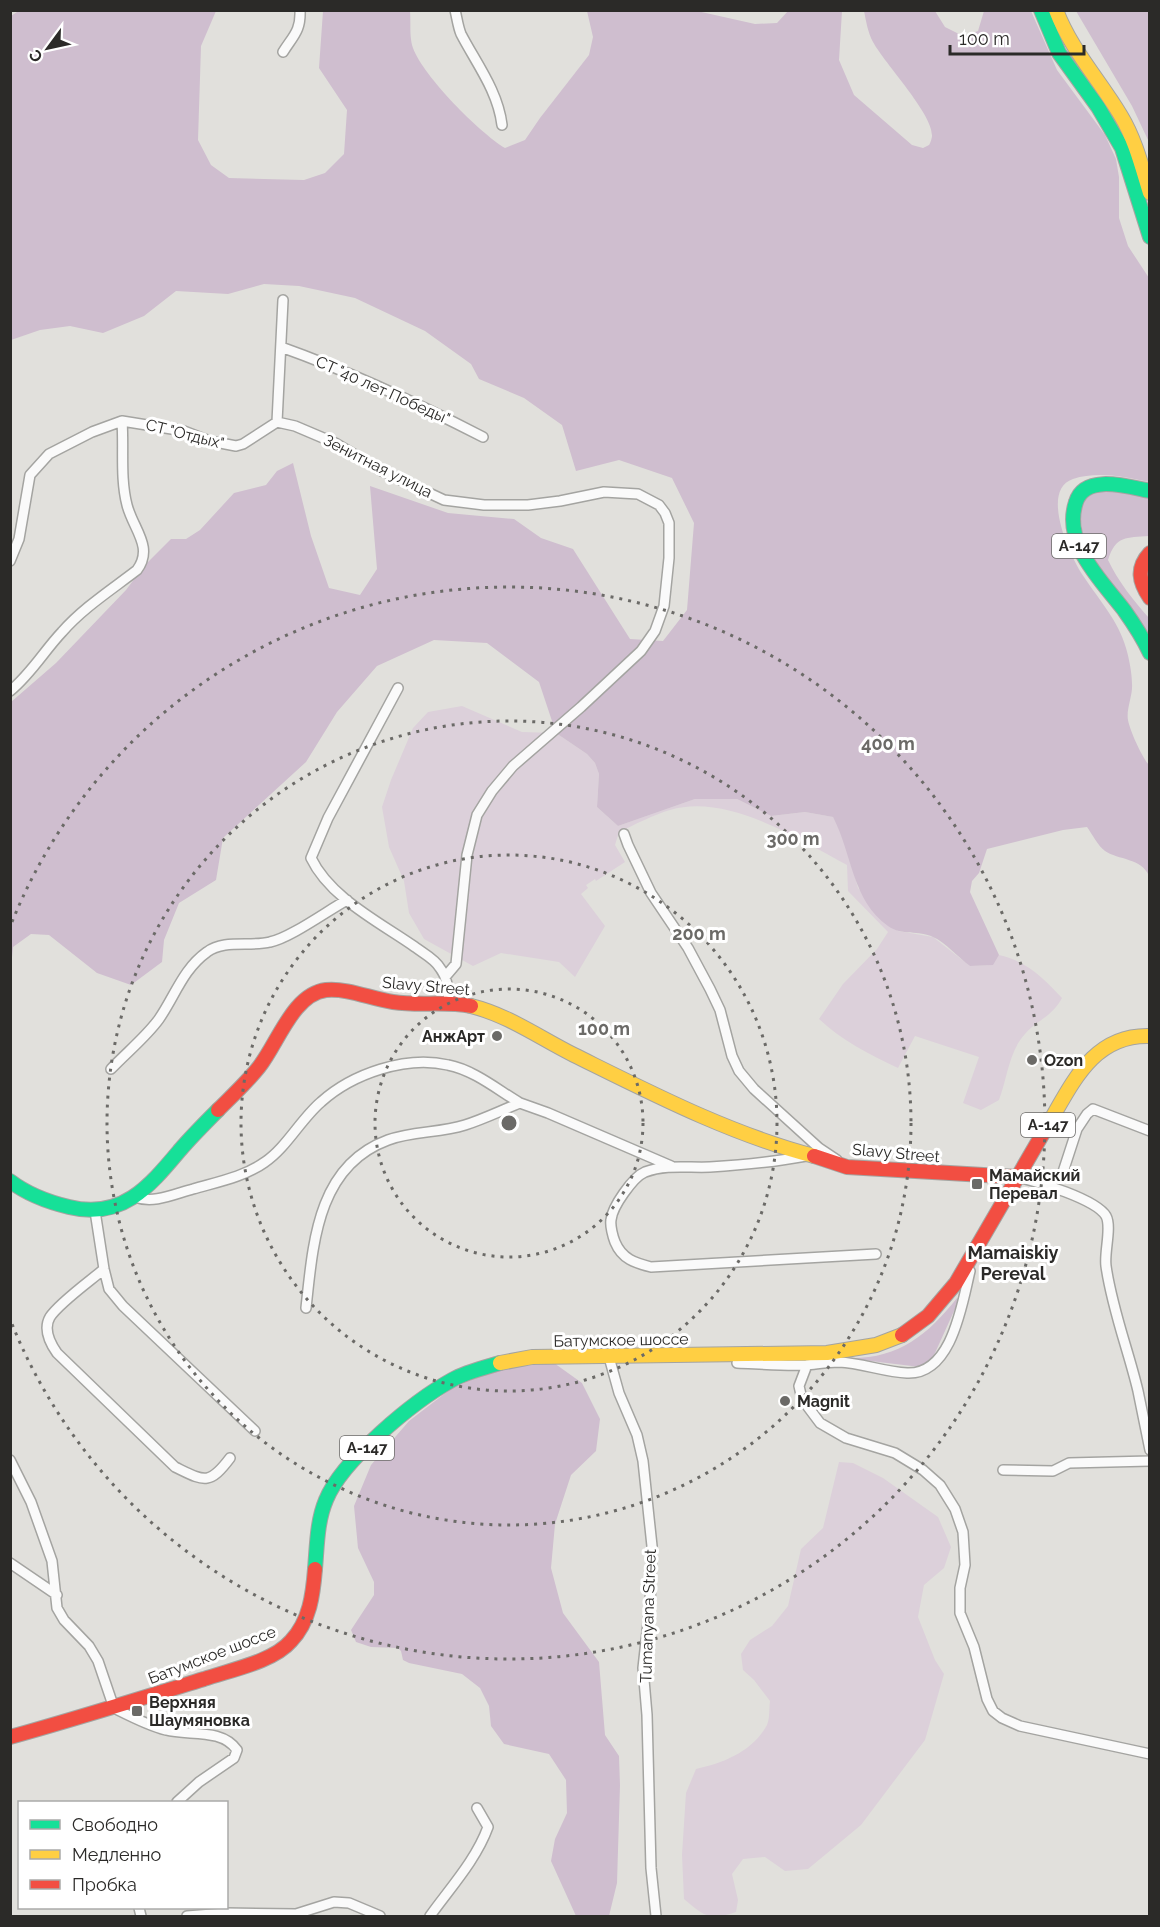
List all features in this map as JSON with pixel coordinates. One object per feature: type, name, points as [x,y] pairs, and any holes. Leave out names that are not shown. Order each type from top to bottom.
[{"type":"main road","points":[[1041,10],[1059,53],[1082,88],[1098,107],[1122,148],[1149,237]]},
{"type":"main road","points":[[1056,10],[1071,45],[1120,113],[1131,134],[1149,193]]},
{"type":"main road","name":"А-147","points":[[1149,491],[1100,484],[1088,488],[1080,494],[1073,505],[1071,519],[1075,538],[1084,555],[1102,583],[1133,622],[1149,653]]},
{"type":"main road","points":[[1149,553],[1141,563],[1139,577],[1142,588],[1149,598]]},
{"type":"main road","name":"Slavy Street","points":[[10,1181],[38,1198],[75,1211],[104,1212],[126,1205],[148,1187],[176,1154],[251,1076],[267,1056],[298,1006],[309,996],[329,990],[393,1002],[449,1003],[475,1007],[494,1014],[679,1104],[768,1143],[806,1156],[847,1167],[1018,1178]]},
{"type":"main road","name":"Батумское шоссе","points":[[10,1737],[114,1708],[227,1671],[275,1652],[290,1643],[310,1606],[320,1521],[327,1499],[340,1478],[378,1436],[421,1400],[452,1380],[508,1360],[532,1357],[706,1356],[844,1351],[870,1347],[894,1339],[919,1324],[939,1305],[956,1283],[1079,1072],[1092,1057],[1109,1044],[1133,1035],[1149,1035]]},
{"type":"street","points":[[283,52],[298,31],[301,22],[300,10]]},
{"type":"street","points":[[455,10],[460,32],[486,77],[502,125]]},
{"type":"street","points":[[277,422],[283,300]]},
{"type":"street","name":"СТ \"40 лет Победы\"","points":[[281,347],[338,367],[483,437]]},
{"type":"street","points":[[10,561],[20,539],[30,476],[50,454],[92,432],[122,421],[127,504],[145,553],[143,561],[136,570],[74,619],[59,634],[41,660],[10,691]]},
{"type":"street","name":"СТ \"Отдых\"","points":[[122,421],[184,431],[210,441],[236,446],[243,444],[277,422]]},
{"type":"street","name":"Зенитная улица","points":[[277,422],[295,426],[335,443],[382,471],[444,500],[484,505],[528,505],[604,492],[638,494],[659,506],[669,523],[669,558],[664,606],[655,631],[641,651],[581,707],[513,765],[492,791],[477,815],[467,855],[456,964],[445,977]]},
{"type":"street","points":[[398,688],[328,818],[311,858],[324,877],[347,900],[440,966],[445,977],[449,1003]]},
{"type":"street","points":[[624,834],[651,893],[688,948],[710,989],[720,1010],[732,1056],[739,1071],[754,1089],[819,1148],[847,1167]]},
{"type":"street","points":[[111,1069],[158,1020],[179,982],[207,951],[236,944],[269,942],[281,938],[347,900]]},
{"type":"street","points":[[135,1197],[151,1200],[238,1176],[266,1162],[320,1102],[341,1086],[362,1074],[384,1068],[427,1062],[450,1065],[476,1076],[520,1103],[671,1166]]},
{"type":"street","points":[[306,1308],[312,1251],[324,1205],[339,1177],[355,1159],[372,1147],[390,1139],[464,1125],[520,1103]]},
{"type":"street","points":[[1047,1184],[1062,1175],[1077,1129],[1086,1114],[1093,1109],[1149,1131]]},
{"type":"street","points":[[806,1156],[708,1167],[671,1166],[644,1173],[617,1202],[610,1220],[615,1241],[622,1256],[651,1267],[876,1254]]},
{"type":"street","points":[[1018,1178],[1047,1184],[1090,1203],[1105,1214],[1108,1223],[1105,1264],[1118,1324],[1138,1391],[1149,1450]]},
{"type":"street","points":[[95,1211],[109,1289],[123,1306],[255,1431]]},
{"type":"street","points":[[706,1356],[712,1362],[807,1365],[841,1362],[920,1373],[933,1366],[951,1338],[960,1314],[975,1252]]},
{"type":"street","points":[[104,1269],[50,1318],[47,1331],[50,1342],[57,1353],[175,1467],[196,1477],[208,1479],[219,1473],[230,1458]]},
{"type":"street","name":"Tumanyana Street","points":[[609,1357],[619,1394],[637,1435],[641,1452],[652,1546],[650,1605],[643,1668],[647,1715],[651,1868],[656,1917]]},
{"type":"street","points":[[807,1365],[799,1386],[802,1399],[820,1423],[846,1438],[895,1453],[923,1470],[940,1485],[955,1509],[963,1532],[965,1565],[960,1588],[960,1612],[974,1647],[987,1699],[993,1711],[1020,1726],[1149,1754]]},
{"type":"street","points":[[10,1460],[31,1502],[52,1561],[57,1608],[64,1620],[89,1646],[98,1662],[114,1708],[168,1731],[203,1734],[224,1739],[234,1745],[237,1750],[234,1758],[199,1782],[179,1801]]},
{"type":"street","points":[[1003,1470],[1053,1471],[1069,1463],[1149,1461]]},
{"type":"street","points":[[10,1563],[57,1595]]},
{"type":"street","points":[[430,1917],[465,1868],[486,1833],[488,1827],[477,1808]]},
{"type":"street","points":[[187,1917],[296,1914],[334,1902],[349,1903],[380,1917]]},
{"type":"shaded area","points":[[20,10],[216,11],[201,46],[198,140],[211,165],[229,178],[304,180],[325,173],[344,154],[347,110],[319,68],[323,11],[410,11],[413,48],[428,73],[453,103],[481,130],[505,148],[525,140],[589,55],[593,37],[587,11],[697,11],[755,24],[777,23],[788,11],[842,11],[839,60],[854,95],[912,145],[923,148],[929,145],[932,136],[925,115],[873,42],[864,11],[935,11],[945,27],[963,36],[978,31],[984,11],[1031,11],[1057,70],[1105,135],[1116,159],[1119,177],[1119,218],[1128,246],[1149,278],[1149,482],[1101,475],[1073,479],[1063,486],[1059,496],[1058,510],[1072,556],[1113,619],[1123,638],[1128,656],[1132,688],[1128,720],[1137,744],[1149,765],[1149,876],[1141,866],[1105,851],[1087,827],[1063,830],[987,849],[979,873],[972,881],[970,892],[999,955],[993,965],[970,966],[938,939],[893,929],[876,916],[860,890],[833,817],[805,812],[771,816],[737,799],[695,799],[618,826],[597,807],[599,774],[595,763],[587,754],[556,733],[539,682],[487,643],[434,640],[377,666],[337,712],[306,762],[223,838],[216,880],[179,903],[164,940],[162,962],[131,985],[97,973],[49,935],[31,934],[13,947],[11,968],[11,702],[56,663],[171,539],[186,539],[200,530],[234,493],[266,485],[277,471],[293,463],[311,536],[329,588],[360,595],[377,569],[370,486],[448,513],[514,519],[541,538],[573,549],[630,639],[663,641],[687,610],[694,523],[672,478],[619,460],[576,471],[562,425],[524,398],[479,379],[471,364],[425,331],[355,298],[299,286],[264,284],[228,294],[176,291],[144,316],[103,333],[70,326],[40,330],[11,340],[11,16]]},
{"type":"shaded area","points":[[1076,11],[1149,11],[1149,142],[1132,106]]},
{"type":"shaded area","points":[[1097,490],[1149,496],[1149,536],[1123,539],[1115,546],[1108,560],[1126,590],[1149,618],[1149,634],[1084,545],[1079,505]]},
{"type":"shaded area","points":[[462,706],[522,732],[556,733],[587,754],[595,763],[599,774],[597,807],[618,826],[695,799],[737,799],[771,816],[805,812],[833,817],[843,835],[858,888],[898,931],[933,937],[970,966],[992,965],[999,955],[1018,961],[1034,971],[1062,998],[1054,1010],[1030,1029],[1015,1049],[999,1100],[981,1110],[963,1103],[979,1057],[915,1036],[898,1068],[856,1046],[819,1019],[843,984],[877,949],[888,932],[848,891],[847,865],[762,821],[715,808],[692,806],[664,812],[619,832],[615,845],[625,862],[586,885],[588,888],[581,894],[605,926],[575,977],[559,962],[501,953],[473,966],[424,939],[409,913],[404,881],[389,847],[382,807],[413,728],[428,712]]},
{"type":"shaded area","points":[[957,1298],[959,1300],[935,1353],[929,1362],[920,1367],[846,1358],[881,1355],[909,1343],[934,1324]]},
{"type":"shaded area","points":[[554,1363],[582,1383],[600,1419],[596,1451],[571,1475],[555,1524],[551,1568],[563,1613],[599,1662],[605,1735],[619,1756],[617,1883],[609,1916],[576,1916],[551,1861],[555,1839],[567,1813],[566,1780],[549,1754],[504,1744],[491,1726],[489,1706],[480,1688],[462,1674],[409,1663],[403,1660],[398,1648],[371,1647],[356,1642],[351,1630],[374,1595],[374,1582],[358,1548],[354,1506],[371,1465],[409,1421],[452,1388],[501,1368]]},
{"type":"shaded area","points":[[839,1462],[853,1463],[883,1478],[938,1517],[951,1547],[944,1568],[924,1585],[918,1617],[935,1660],[944,1674],[925,1740],[861,1825],[808,1869],[785,1871],[765,1857],[743,1859],[732,1874],[738,1900],[736,1912],[719,1916],[707,1915],[684,1899],[682,1855],[686,1793],[696,1769],[727,1759],[746,1749],[767,1725],[770,1701],[743,1670],[741,1654],[750,1640],[772,1626],[788,1606],[801,1549],[823,1528]]},
{"type":"traffic: fast","points":[[1041,10],[1059,53],[1098,107],[1122,148],[1150,237]]},
{"type":"traffic: fast","points":[[1150,491],[1108,484],[1088,487],[1076,502],[1073,517],[1074,532],[1086,560],[1128,615],[1150,653]]},
{"type":"traffic: fast","points":[[10,1181],[38,1197],[69,1207],[88,1210],[104,1209],[119,1204],[145,1188],[218,1110]]},
{"type":"traffic: fast","points":[[315,1569],[323,1508],[334,1484],[347,1467],[381,1433],[436,1390],[463,1375],[500,1363]]},
{"type":"traffic: slow","points":[[1056,10],[1069,38],[1126,125],[1138,153],[1150,193]]},
{"type":"traffic: slow","points":[[471,1006],[511,1021],[574,1055],[691,1112],[752,1136],[814,1156]]},
{"type":"traffic: slow","points":[[1049,1123],[1077,1077],[1100,1052],[1114,1043],[1131,1037],[1150,1036]]},
{"type":"traffic: slow","points":[[500,1363],[532,1357],[827,1353],[876,1345],[902,1335]]},
{"type":"traffic: jam","points":[[1150,553],[1141,570],[1141,581],[1150,598]]},
{"type":"traffic: jam","points":[[218,1110],[259,1067],[295,1010],[314,993],[335,990],[393,1002],[471,1006]]},
{"type":"traffic: jam","points":[[902,1335],[928,1316],[956,1283],[1049,1123]]},
{"type":"traffic: jam","points":[[814,1156],[847,1167],[1018,1177]]},
{"type":"traffic: jam","points":[[10,1737],[238,1669],[273,1655],[291,1641],[302,1625],[312,1597],[315,1569]]},
{"type":"place","name":"АнжАрт","points":[[497,1036]]},
{"type":"place","name":"Ozon","points":[[1032,1060]]},
{"type":"place","name":"Мамайский Перевал","points":[[977,1184]]},
{"type":"place","name":"Magnit","points":[[785,1401]]},
{"type":"place","name":"Верхняя Шаумяновка","points":[[137,1711]]},
{"type":"district","name":"Mamaiskiy Pereval","points":[[1013,1262]]}]
